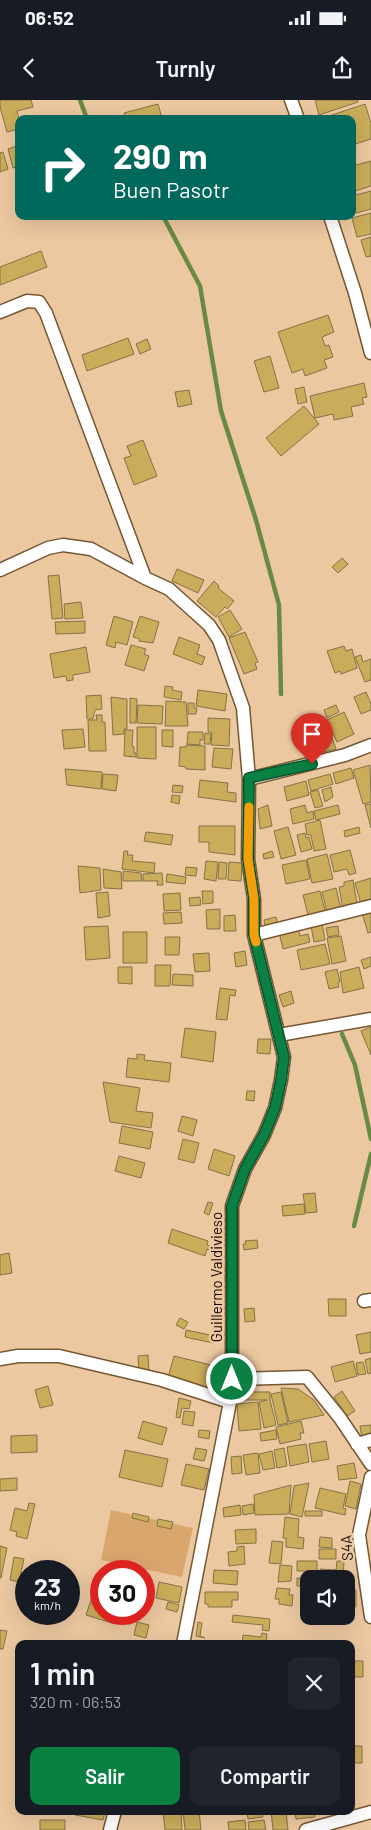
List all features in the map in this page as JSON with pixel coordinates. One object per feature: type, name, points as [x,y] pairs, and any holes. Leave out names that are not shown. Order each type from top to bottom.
[{"type":"street","points":[[291,100],[297,115]]},
{"type":"street","points":[[331,220],[355,293],[371,353]]},
{"type":"street","points":[[0,312],[27,301],[39,302],[46,313],[145,578]]},
{"type":"street","name":"Guillermo Valdivieso","points":[[0,570],[48,548],[63,545],[91,549],[169,589],[209,625],[219,640],[243,708],[249,778],[248,859],[254,899],[254,935],[284,1057],[275,1108],[264,1135],[245,1169],[232,1206],[232,1379],[230,1402],[184,1640]]},
{"type":"street","points":[[249,778],[345,755],[371,746]]},
{"type":"street","points":[[254,935],[371,906]]},
{"type":"street","points":[[279,1035],[371,1019]]},
{"type":"street","points":[[0,1359],[18,1356],[59,1356],[162,1380],[230,1402]]},
{"type":"street","points":[[232,1379],[306,1377],[340,1418],[371,1464]]},
{"type":"street","points":[[357,1444],[371,1440]]},
{"type":"street","name":"S4A","points":[[371,1477],[360,1535],[371,1617]]},
{"type":"street","points":[[306,1830],[371,1812]]},
{"type":"street","points":[[110,1830],[114,1815]]},
{"type":"shaded area","points":[[111,1510],[193,1528],[182,1577],[155,1571],[155,1560],[101,1560]]},
{"type":"building","points":[[0,100],[31,100],[33,107],[17,111],[18,115],[15,115],[15,130],[7,132]]},
{"type":"building","points":[[315,100],[358,100],[358,102],[319,115]]},
{"type":"building","points":[[158,104],[161,115],[125,115],[124,113]]},
{"type":"building","points":[[365,104],[371,123],[371,139],[356,144],[356,115],[332,115]]},
{"type":"building","points":[[15,146],[15,167],[13,168],[8,149]]},
{"type":"building","points":[[3,152],[8,169],[0,172],[0,153]]},
{"type":"building","points":[[371,161],[371,186],[356,191],[356,165]]},
{"type":"building","points":[[371,191],[371,209],[356,213],[356,195]]},
{"type":"building","points":[[371,213],[371,234],[357,237],[353,220],[356,220],[356,217]]},
{"type":"building","points":[[371,237],[371,256],[366,257],[361,240]]},
{"type":"building","points":[[41,251],[47,267],[0,285],[0,267]]},
{"type":"building","points":[[328,315],[334,332],[322,337],[325,346],[329,345],[333,357],[324,360],[327,368],[305,376],[303,369],[292,373],[278,332]]},
{"type":"building","points":[[128,338],[134,354],[87,371],[82,355]]},
{"type":"building","points":[[147,339],[151,349],[140,354],[136,344]]},
{"type":"building","points":[[270,356],[279,388],[264,392],[254,361]]},
{"type":"building","points":[[364,383],[367,397],[362,398],[364,404],[351,407],[353,416],[334,420],[333,414],[315,418],[310,396]]},
{"type":"building","points":[[304,387],[307,402],[298,404],[295,389]]},
{"type":"building","points":[[189,390],[192,404],[178,407],[175,392]]},
{"type":"building","points":[[304,406],[319,424],[281,456],[266,438]]},
{"type":"building","points":[[143,440],[157,476],[134,485],[124,458],[131,456],[127,446]]},
{"type":"building","points":[[342,558],[348,564],[338,573],[332,567]]},
{"type":"building","points":[[177,569],[204,580],[198,593],[172,581]]},
{"type":"building","points":[[59,575],[63,618],[52,619],[48,576]]},
{"type":"building","points":[[214,581],[219,586],[218,588],[234,601],[216,617],[197,601]]},
{"type":"building","points":[[81,602],[83,618],[65,619],[64,604]]},
{"type":"building","points":[[230,610],[242,629],[229,637],[218,617]]},
{"type":"building","points":[[114,616],[133,622],[127,645],[116,642],[115,648],[106,645]]},
{"type":"building","points":[[140,616],[159,622],[153,643],[139,641],[140,639],[133,637]]},
{"type":"building","points":[[85,621],[85,633],[56,634],[55,622]]},
{"type":"building","points":[[245,632],[258,662],[255,663],[257,669],[244,674],[229,638]]},
{"type":"building","points":[[179,637],[200,645],[197,654],[205,657],[202,665],[173,654]]},
{"type":"building","points":[[131,645],[146,649],[144,654],[149,656],[144,671],[125,665]]},
{"type":"building","points":[[344,646],[346,651],[352,649],[357,668],[341,674],[340,671],[335,673],[327,651]]},
{"type":"building","points":[[86,647],[90,672],[73,675],[73,680],[67,681],[66,676],[54,678],[50,654]]},
{"type":"building","points":[[361,655],[363,662],[371,659],[371,680],[365,682],[355,657]]},
{"type":"building","points":[[165,686],[173,687],[172,690],[182,692],[181,700],[164,697]]},
{"type":"building","points":[[198,690],[227,694],[225,711],[196,706]]},
{"type":"building","points":[[366,692],[371,704],[371,710],[361,714],[354,697]]},
{"type":"building","points":[[101,695],[102,709],[95,710],[93,719],[87,719],[86,696]]},
{"type":"building","points":[[111,697],[127,699],[127,729],[124,729],[124,734],[113,735]]},
{"type":"building","points":[[130,698],[137,699],[136,723],[130,723]]},
{"type":"building","points":[[166,701],[186,702],[188,726],[165,726]]},
{"type":"building","points":[[188,703],[194,703],[194,708],[197,708],[196,714],[188,714]]},
{"type":"building","points":[[138,705],[163,706],[162,724],[137,723]]},
{"type":"building","points":[[336,705],[339,712],[327,718],[324,710]]},
{"type":"building","points":[[344,712],[354,734],[337,742],[327,720]]},
{"type":"building","points":[[96,715],[102,715],[102,722],[105,722],[106,751],[89,751],[88,720],[97,720]]},
{"type":"building","points":[[208,718],[230,719],[229,746],[211,745],[212,732],[208,732]]},
{"type":"building","points":[[137,727],[156,727],[156,759],[137,758]]},
{"type":"building","points":[[83,729],[85,747],[64,749],[62,730]]},
{"type":"building","points":[[125,730],[133,730],[132,746],[134,747],[136,757],[124,756]]},
{"type":"building","points":[[162,730],[173,730],[173,747],[162,746]]},
{"type":"building","points":[[308,731],[309,745],[301,745],[300,732]]},
{"type":"building","points":[[188,732],[203,732],[203,740],[200,740],[200,745],[187,744]]},
{"type":"building","points":[[330,732],[336,749],[319,753],[314,738]]},
{"type":"building","points":[[205,733],[211,734],[210,744],[204,744]]},
{"type":"building","points":[[186,745],[205,746],[205,770],[186,769],[186,767],[179,766],[180,747],[186,747]]},
{"type":"building","points":[[214,748],[233,749],[231,769],[212,767]]},
{"type":"building","points":[[370,765],[371,802],[363,804],[353,770]]},
{"type":"building","points":[[351,768],[354,778],[336,784],[333,773]]},
{"type":"building","points":[[65,769],[102,772],[101,789],[67,785]]},
{"type":"building","points":[[103,774],[118,775],[116,791],[102,789]]},
{"type":"building","points":[[330,774],[333,784],[311,791],[308,780]]},
{"type":"building","points":[[200,780],[228,783],[227,792],[236,793],[236,802],[198,797]]},
{"type":"building","points":[[306,781],[309,795],[287,801],[284,787]]},
{"type":"building","points":[[173,785],[183,786],[182,793],[172,792]]},
{"type":"building","points":[[331,787],[333,797],[325,802],[322,790]]},
{"type":"building","points":[[318,790],[323,806],[315,808],[310,792]]},
{"type":"building","points":[[172,795],[180,796],[179,804],[171,802]]},
{"type":"building","points":[[371,804],[371,828],[365,805]]},
{"type":"building","points":[[268,805],[272,826],[260,829],[258,809]]},
{"type":"building","points":[[305,805],[307,813],[313,811],[314,819],[293,824],[290,809]]},
{"type":"building","points":[[338,805],[340,814],[316,820],[314,811]]},
{"type":"building","points":[[320,820],[326,849],[314,851],[311,835],[307,835],[305,824]]},
{"type":"building","points":[[199,826],[235,826],[235,855],[209,852],[209,842],[199,842]]},
{"type":"building","points":[[288,827],[296,855],[281,859],[274,831]]},
{"type":"building","points":[[359,827],[360,833],[345,837],[344,831]]},
{"type":"building","points":[[146,832],[173,835],[171,845],[144,841]]},
{"type":"building","points":[[305,833],[306,838],[309,837],[312,849],[301,852],[297,835]]},
{"type":"building","points":[[350,850],[356,873],[349,875],[347,869],[334,872],[330,855]]},
{"type":"building","points":[[124,851],[128,851],[127,855],[133,855],[132,861],[155,863],[154,873],[122,869]]},
{"type":"building","points":[[272,851],[274,857],[264,859],[263,854]]},
{"type":"building","points":[[327,854],[333,879],[312,883],[307,859]]},
{"type":"building","points":[[306,860],[310,879],[286,884],[282,865]]},
{"type":"building","points":[[206,861],[218,862],[216,881],[204,879]]},
{"type":"building","points":[[219,862],[227,863],[226,879],[218,879]]},
{"type":"building","points":[[229,862],[242,863],[241,881],[228,880]]},
{"type":"building","points":[[78,866],[100,868],[101,890],[80,893]]},
{"type":"building","points":[[186,867],[197,868],[196,876],[185,875]]},
{"type":"building","points":[[103,869],[121,872],[122,889],[104,888]]},
{"type":"building","points":[[123,871],[141,873],[142,881],[123,881]]},
{"type":"building","points":[[162,873],[163,885],[157,885],[158,881],[143,881],[143,874]]},
{"type":"building","points":[[167,874],[186,877],[185,884],[166,882]]},
{"type":"building","points":[[371,878],[371,906],[362,908],[355,883]]},
{"type":"building","points":[[353,880],[357,904],[343,909],[339,887],[344,886],[344,882]]},
{"type":"building","points":[[336,888],[341,909],[327,912],[322,892]]},
{"type":"building","points":[[202,891],[213,891],[213,903],[203,904]]},
{"type":"building","points":[[320,891],[326,915],[309,919],[303,895]]},
{"type":"building","points":[[108,892],[110,916],[98,918],[96,893]]},
{"type":"building","points":[[180,893],[181,910],[164,911],[163,894]]},
{"type":"building","points":[[200,897],[201,905],[190,906],[189,898]]},
{"type":"building","points":[[220,909],[220,929],[207,929],[206,910]]},
{"type":"building","points":[[371,910],[371,932],[368,933],[362,913]]},
{"type":"building","points":[[181,912],[182,923],[164,924],[163,913]]},
{"type":"building","points":[[235,915],[236,931],[224,931],[224,916]]},
{"type":"building","points":[[276,917],[278,926],[266,929],[264,920]]},
{"type":"building","points":[[322,923],[325,940],[314,942],[311,926]]},
{"type":"building","points":[[108,926],[110,958],[86,960],[84,927]]},
{"type":"building","points":[[338,926],[339,935],[328,937],[326,928]]},
{"type":"building","points":[[298,927],[300,936],[308,934],[310,942],[283,949],[279,932]]},
{"type":"building","points":[[123,932],[147,932],[147,963],[123,963]]},
{"type":"building","points":[[341,936],[346,961],[332,964],[327,938]]},
{"type":"building","points":[[165,937],[180,937],[179,955],[165,955]]},
{"type":"building","points":[[325,944],[330,964],[301,970],[297,950]]},
{"type":"building","points":[[245,951],[247,965],[236,967],[234,953]]},
{"type":"building","points":[[209,953],[210,971],[195,972],[193,954]]},
{"type":"building","points":[[371,957],[371,966],[364,969],[361,960]]},
{"type":"building","points":[[155,965],[171,965],[170,986],[155,986]]},
{"type":"building","points":[[118,967],[132,967],[132,984],[118,983]]},
{"type":"building","points":[[359,967],[364,988],[343,993],[340,972]]},
{"type":"building","points":[[337,969],[340,982],[338,983],[339,987],[329,989],[325,972]]},
{"type":"building","points":[[173,974],[193,975],[193,986],[172,985]]},
{"type":"building","points":[[220,988],[236,990],[235,996],[230,995],[227,1020],[216,1019]]},
{"type":"building","points":[[291,991],[294,1003],[283,1007],[279,995]]},
{"type":"building","points":[[371,1027],[371,1055],[361,1031]]},
{"type":"building","points":[[185,1028],[216,1032],[213,1062],[181,1057]]},
{"type":"building","points":[[258,1039],[271,1039],[270,1054],[257,1053]]},
{"type":"building","points":[[137,1054],[145,1055],[144,1060],[171,1063],[169,1082],[126,1077],[128,1058],[137,1059]]},
{"type":"building","points":[[103,1082],[140,1088],[136,1111],[153,1113],[151,1128],[110,1122]]},
{"type":"building","points":[[247,1091],[255,1091],[254,1101],[246,1100]]},
{"type":"building","points":[[182,1116],[197,1120],[193,1136],[178,1131]]},
{"type":"building","points":[[122,1126],[153,1132],[150,1149],[119,1143]]},
{"type":"building","points":[[183,1139],[199,1143],[194,1163],[178,1159]]},
{"type":"building","points":[[214,1149],[235,1156],[229,1176],[208,1169]]},
{"type":"building","points":[[119,1156],[145,1163],[141,1178],[115,1171]]},
{"type":"building","points":[[315,1193],[317,1212],[306,1213],[303,1194]]},
{"type":"building","points":[[208,1202],[213,1203],[209,1215],[204,1213]]},
{"type":"building","points":[[304,1204],[305,1214],[283,1216],[282,1206]]},
{"type":"building","points":[[172,1229],[208,1241],[207,1245],[211,1246],[210,1250],[207,1249],[205,1256],[168,1243]]},
{"type":"building","points":[[257,1240],[258,1248],[244,1250],[243,1244],[246,1244],[245,1241]]},
{"type":"building","points":[[9,1253],[12,1273],[0,1275],[0,1255]]},
{"type":"building","points":[[328,1299],[346,1299],[346,1316],[329,1316]]},
{"type":"building","points":[[254,1308],[255,1321],[245,1322],[244,1309]]},
{"type":"building","points":[[180,1318],[188,1322],[184,1329],[176,1325]]},
{"type":"building","points":[[186,1330],[215,1336],[213,1343],[185,1337]]},
{"type":"building","points":[[371,1332],[371,1352],[360,1354],[356,1335]]},
{"type":"building","points":[[148,1355],[149,1373],[139,1373],[138,1356]]},
{"type":"building","points":[[174,1356],[215,1366],[208,1391],[167,1381]]},
{"type":"building","points":[[371,1358],[371,1373],[368,1374],[365,1360]]},
{"type":"building","points":[[353,1361],[357,1376],[335,1382],[331,1367]]},
{"type":"building","points":[[363,1362],[366,1374],[358,1375],[356,1363]]},
{"type":"building","points":[[48,1386],[53,1405],[40,1408],[35,1390]]},
{"type":"building","points":[[281,1388],[298,1389],[314,1400],[324,1415],[289,1422]]},
{"type":"building","points":[[342,1391],[355,1411],[347,1416],[334,1397]]},
{"type":"building","points":[[238,1392],[270,1392],[276,1425],[264,1428],[259,1402],[267,1400],[238,1400]]},
{"type":"building","points":[[281,1392],[288,1423],[278,1425],[271,1394]]},
{"type":"building","points":[[179,1398],[191,1401],[189,1409],[182,1408],[180,1418],[176,1417]]},
{"type":"building","points":[[258,1402],[261,1429],[239,1431],[237,1404]]},
{"type":"building","points":[[184,1411],[195,1412],[193,1426],[182,1424]]},
{"type":"building","points":[[143,1421],[167,1428],[162,1445],[138,1438]]},
{"type":"building","points":[[301,1421],[304,1433],[300,1433],[301,1439],[280,1444],[276,1427]]},
{"type":"building","points":[[371,1425],[371,1437],[362,1438],[360,1426]]},
{"type":"building","points":[[199,1430],[210,1431],[209,1439],[198,1437]]},
{"type":"building","points":[[276,1430],[277,1439],[261,1441],[260,1433]]},
{"type":"building","points":[[37,1435],[37,1452],[11,1453],[11,1436]]},
{"type":"building","points":[[326,1441],[329,1459],[312,1462],[309,1444]]},
{"type":"building","points":[[306,1444],[309,1462],[290,1466],[287,1447]]},
{"type":"building","points":[[196,1448],[207,1450],[204,1461],[193,1459]]},
{"type":"building","points":[[284,1448],[287,1466],[277,1468],[274,1450]]},
{"type":"building","points":[[125,1450],[168,1459],[162,1487],[119,1477]]},
{"type":"building","points":[[272,1451],[275,1468],[263,1470],[259,1454]]},
{"type":"building","points":[[258,1453],[260,1473],[246,1475],[243,1455]]},
{"type":"building","points":[[241,1456],[242,1473],[232,1474],[231,1457]]},
{"type":"building","points":[[354,1463],[357,1478],[339,1480],[337,1466]]},
{"type":"building","points":[[186,1464],[209,1469],[204,1490],[181,1485]]},
{"type":"building","points":[[17,1478],[17,1490],[0,1491],[0,1479]]},
{"type":"building","points":[[350,1481],[361,1484],[356,1509],[345,1506]]},
{"type":"building","points":[[309,1483],[302,1517],[290,1514],[294,1486]]},
{"type":"building","points":[[291,1485],[289,1514],[255,1515],[254,1495]]},
{"type":"building","points":[[320,1488],[346,1494],[343,1508],[346,1509],[345,1515],[315,1508]]},
{"type":"building","points":[[29,1503],[35,1504],[27,1539],[16,1536],[17,1532],[10,1530],[15,1508],[27,1511]]},
{"type":"building","points":[[253,1504],[254,1513],[243,1515],[242,1506]]},
{"type":"building","points":[[240,1505],[241,1515],[224,1517],[223,1508]]},
{"type":"building","points":[[305,1511],[322,1511],[322,1516],[305,1516]]},
{"type":"building","points":[[133,1513],[149,1517],[148,1522],[132,1518]]},
{"type":"building","points":[[285,1517],[299,1519],[298,1537],[304,1538],[303,1549],[286,1547],[286,1538],[283,1538]]},
{"type":"building","points":[[158,1519],[173,1522],[171,1529],[157,1526]]},
{"type":"building","points":[[256,1529],[256,1543],[236,1544],[235,1530]]},
{"type":"building","points":[[320,1537],[332,1538],[332,1548],[319,1547]]},
{"type":"building","points":[[272,1541],[283,1542],[281,1564],[269,1563]]},
{"type":"building","points":[[0,1546],[7,1548],[1,1578],[0,1578]]},
{"type":"building","points":[[244,1546],[245,1564],[229,1566],[228,1552],[237,1551],[237,1547]]},
{"type":"building","points":[[319,1549],[336,1549],[336,1559],[319,1559]]},
{"type":"building","points":[[14,1557],[24,1559],[15,1560],[15,1581],[10,1580]]},
{"type":"building","points":[[297,1561],[317,1561],[317,1570],[297,1571]]},
{"type":"building","points":[[337,1561],[344,1561],[344,1570],[336,1570]]},
{"type":"building","points":[[280,1565],[292,1566],[291,1581],[278,1582]]},
{"type":"building","points":[[214,1570],[238,1571],[237,1585],[213,1583]]},
{"type":"building","points":[[297,1578],[300,1578],[300,1586],[297,1586]]},
{"type":"building","points":[[159,1582],[182,1587],[179,1603],[156,1598]]},
{"type":"building","points":[[277,1588],[290,1589],[289,1595],[293,1595],[292,1606],[279,1604],[279,1599],[275,1599]]},
{"type":"building","points":[[355,1590],[356,1590],[355,1607]]},
{"type":"building","points":[[205,1592],[238,1592],[238,1600],[232,1600],[232,1607],[208,1607],[208,1604],[205,1604]]},
{"type":"building","points":[[168,1602],[179,1605],[177,1612],[166,1609]]},
{"type":"building","points":[[90,1603],[90,1616],[86,1615]]},
{"type":"building","points":[[233,1615],[270,1619],[269,1631],[262,1630],[263,1625],[232,1622]]},
{"type":"building","points":[[198,1622],[202,1623],[200,1636],[205,1638],[196,1636]]},
{"type":"building","points":[[136,1625],[149,1625],[146,1638],[134,1635]]},
{"type":"building","points":[[0,1630],[7,1631],[3,1649],[0,1649]]},
{"type":"building","points":[[262,1633],[267,1634],[266,1640],[242,1640],[243,1635],[261,1637]]},
{"type":"building","points":[[355,1661],[363,1661],[363,1677],[355,1677]]},
{"type":"building","points":[[355,1746],[362,1746],[362,1763],[355,1763]]},
{"type":"building","points":[[75,1815],[104,1815],[103,1820]]},
{"type":"building","points":[[163,1815],[181,1815],[182,1830],[165,1830]]},
{"type":"building","points":[[183,1815],[199,1815],[201,1830],[185,1830]]},
{"type":"building","points":[[247,1815],[263,1815],[263,1817],[248,1819]]},
{"type":"building","points":[[271,1815],[286,1815],[288,1830],[273,1830]]},
{"type":"building","points":[[296,1815],[315,1815],[315,1817],[296,1819]]},
{"type":"building","points":[[40,1820],[65,1820],[65,1830],[40,1830]]},
{"type":"building","points":[[245,1820],[246,1830],[229,1830],[228,1822]]},
{"type":"building","points":[[264,1820],[266,1830],[249,1830],[248,1822]]},
{"type":"waterway","points":[[80,100],[86,115]]},
{"type":"waterway","points":[[165,220],[200,286],[221,411],[256,520],[279,605],[281,694]]},
{"type":"waterway","points":[[342,1034],[355,1065],[371,1139]]},
{"type":"waterway","points":[[354,1226],[371,1154]]},
{"type":"slow traffic","points":[[249,807],[248,859],[254,899],[254,935],[256,942]]},
{"type":"route","points":[[232,1379],[232,1206],[245,1169],[264,1135],[275,1108],[284,1057],[254,935],[254,899],[248,859],[249,778],[312,764]]}]
